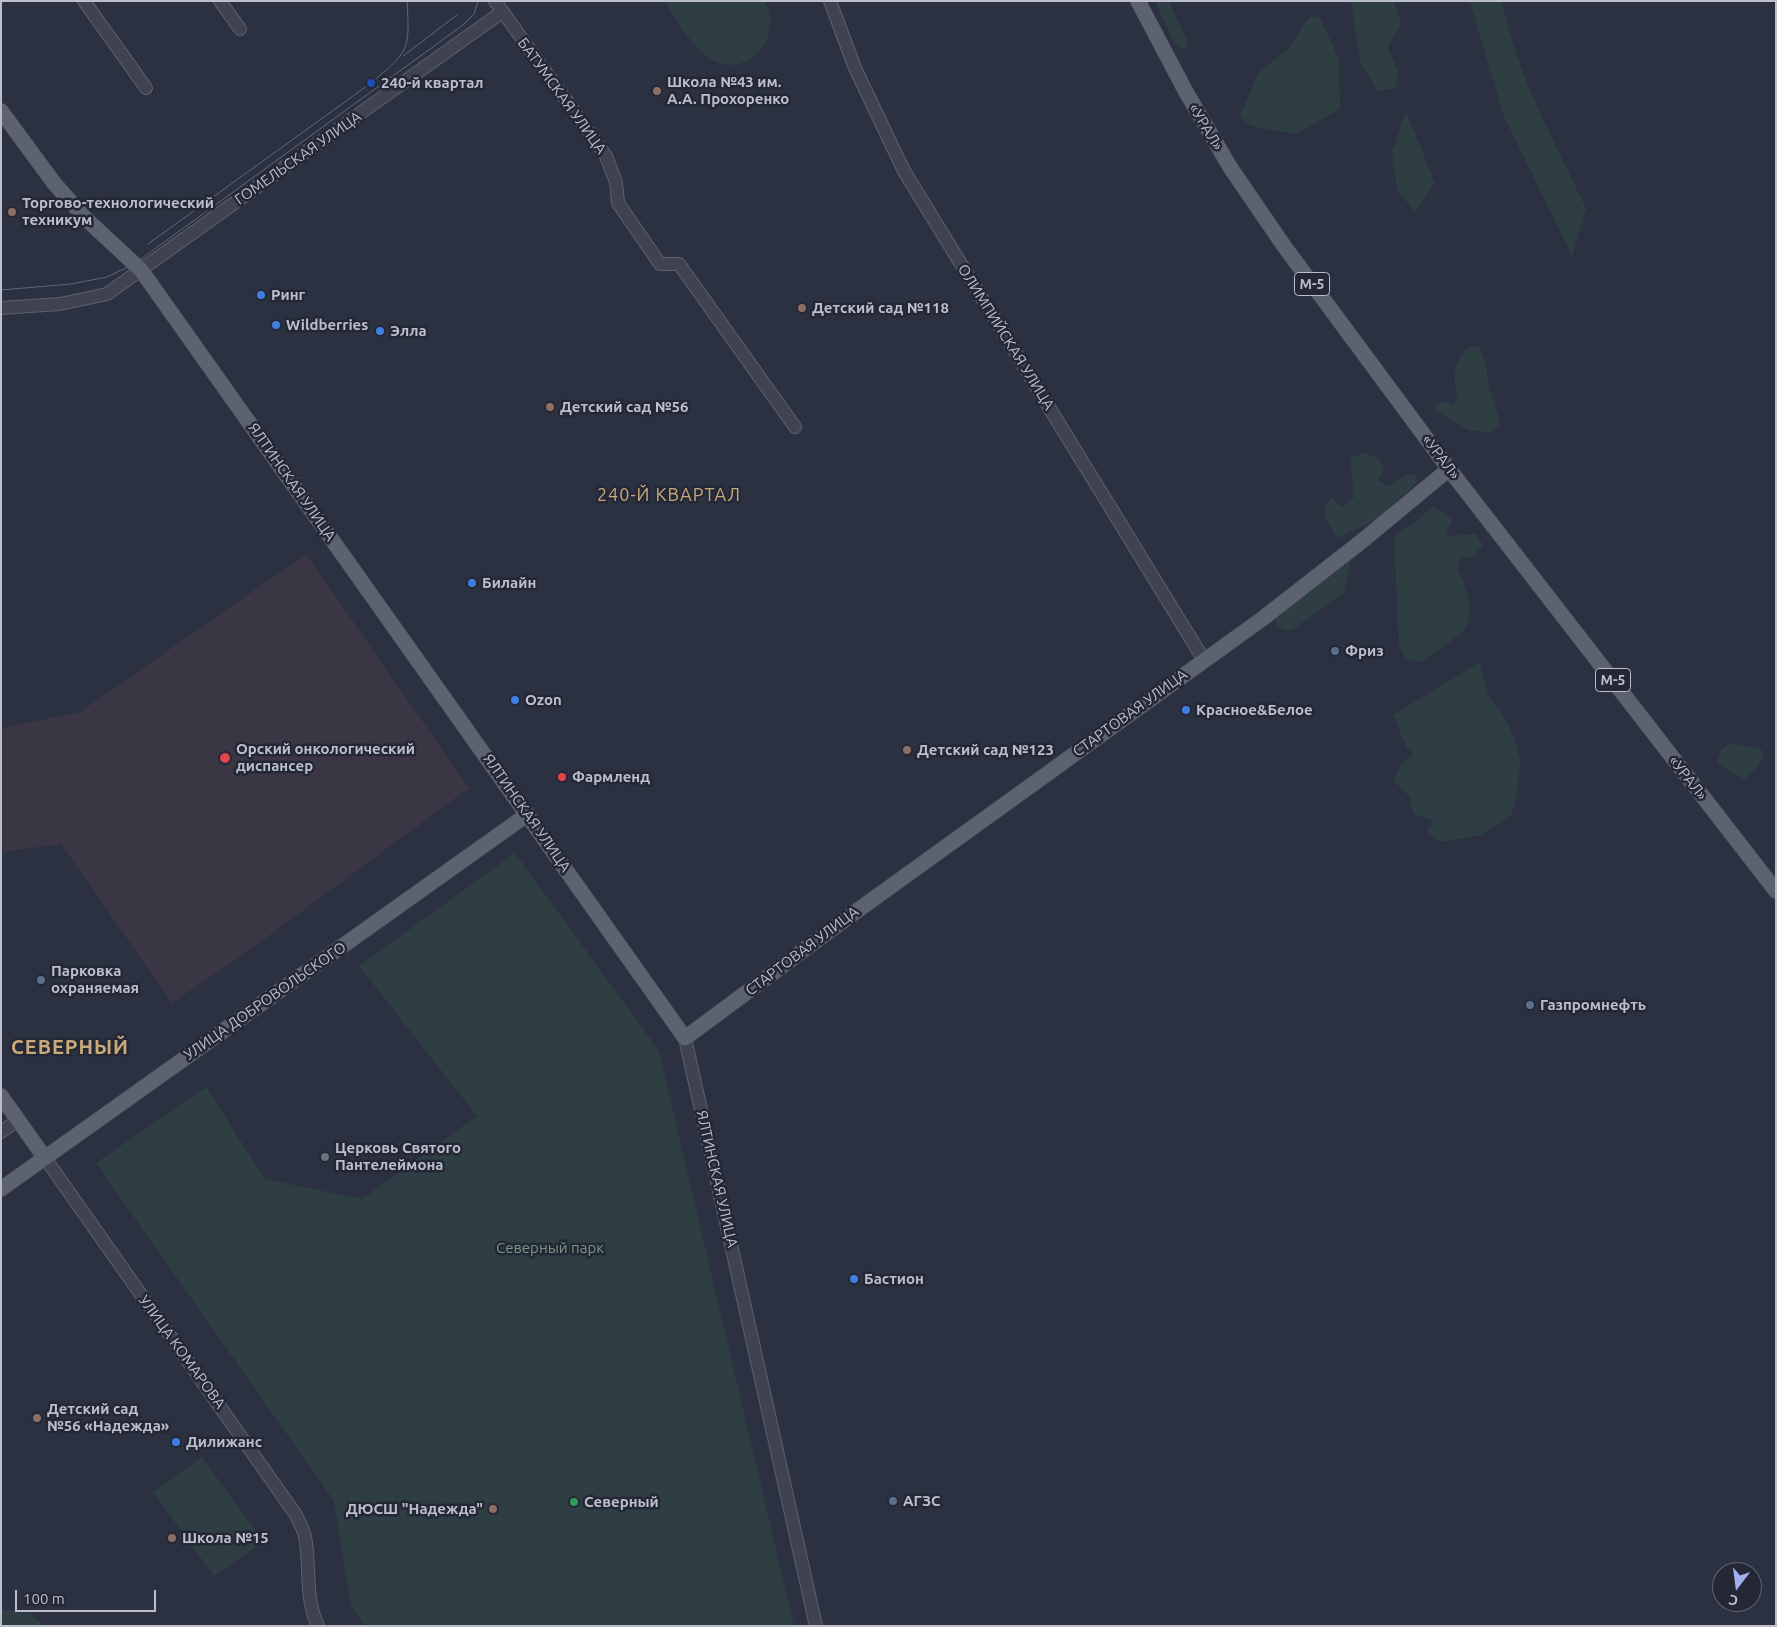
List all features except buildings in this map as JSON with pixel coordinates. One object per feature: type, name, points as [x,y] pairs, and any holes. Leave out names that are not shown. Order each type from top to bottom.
[{"type":"main road","name":"«УРАЛ»","points":[[1138,1],[1186,92],[1230,167],[1284,246],[1449,469],[1776,891]]},
{"type":"main road","name":"ЯЛТИНСКАЯ УЛИЦА","points":[[1,111],[79,212],[141,270],[685,1038]]},
{"type":"main road","name":"СТАРТОВАЯ УЛИЦА","points":[[685,1038],[854,912],[1204,660],[1324,571],[1449,469]]},
{"type":"main road","name":"УЛИЦА ДОБРОВОЛЬСКОГО","points":[[1,1189],[528,814]]},
{"type":"main road","name":"УЛИЦА КОМАРОВА","points":[[1,1096],[45,1158]]},
{"type":"street","points":[[84,1],[146,88]]},
{"type":"street","points":[[220,1],[240,29]]},
{"type":"street","name":"БАТУМСКАЯ УЛИЦА","points":[[495,1],[606,156],[616,182],[618,204],[640,239],[660,264],[679,264],[795,426]]},
{"type":"street","name":"ОЛИМПИЙСКАЯ УЛИЦА","points":[[830,1],[855,68],[904,171],[1204,660]]},
{"type":"street","name":"ГОМЕЛЬСКАЯ УЛИЦА","points":[[1,308],[60,304],[107,294],[502,12]]},
{"type":"street","name":"ЯЛТИНСКАЯ УЛИЦА","points":[[685,1038],[816,1626]]},
{"type":"street","points":[[1,1132],[18,1121]]},
{"type":"street","name":"УЛИЦА КОМАРОВА","points":[[45,1158],[296,1515],[306,1536],[307,1575],[312,1612],[318,1626]]},
{"type":"shaded area","name":"Орский онкологический диспансер","points":[[306,554],[469,788],[244,954],[172,1003],[61,844],[1,852],[1,728],[80,712]]},
{"type":"green space","points":[[664,1],[764,1],[769,14],[770,28],[766,41],[749,60],[737,64],[724,64],[710,59],[691,41]]},
{"type":"green space","points":[[1155,1],[1169,1],[1187,40],[1187,46],[1182,49],[1175,45]]},
{"type":"green space","points":[[1351,1],[1394,1],[1401,23],[1388,47],[1398,72],[1396,88],[1378,91],[1360,63]]},
{"type":"green space","points":[[1470,1],[1502,1],[1517,55],[1527,81],[1549,133],[1586,208],[1572,256],[1503,114]]},
{"type":"green space","points":[[1312,16],[1320,18],[1339,59],[1340,109],[1296,134],[1251,126],[1240,116],[1258,73],[1289,48],[1306,21]]},
{"type":"green space","points":[[1406,111],[1435,183],[1415,212],[1397,190],[1392,152]]},
{"type":"green space","points":[[1470,346],[1479,347],[1486,363],[1488,382],[1500,423],[1493,432],[1469,431],[1434,409],[1441,401],[1453,404],[1457,398],[1455,370],[1460,358]]},
{"type":"green space","points":[[1363,453],[1377,458],[1384,466],[1378,481],[1390,486],[1402,477],[1415,473],[1418,482],[1376,520],[1337,538],[1325,518],[1326,504],[1332,497],[1341,507],[1354,497],[1350,458]]},
{"type":"green space","points":[[1432,507],[1445,512],[1452,521],[1447,530],[1448,536],[1476,534],[1483,545],[1473,557],[1461,558],[1458,570],[1467,592],[1468,623],[1464,630],[1450,642],[1420,662],[1407,659],[1399,646],[1394,536],[1413,524]]},
{"type":"green space","points":[[1351,560],[1344,593],[1292,630],[1285,631],[1276,624],[1276,618]]},
{"type":"green space","points":[[1480,662],[1488,696],[1501,711],[1511,730],[1521,761],[1516,798],[1511,815],[1481,835],[1442,842],[1426,832],[1434,821],[1413,814],[1410,797],[1394,781],[1401,765],[1414,754],[1406,746],[1393,715]]},
{"type":"green space","points":[[1730,743],[1759,748],[1764,753],[1757,768],[1744,779],[1730,772],[1717,762],[1722,749]]},
{"type":"green space","name":"Северный парк","points":[[515,853],[659,1051],[794,1626],[365,1626],[351,1606],[334,1501],[96,1163],[206,1087],[265,1179],[362,1199],[477,1116],[359,966]]},
{"type":"green space","points":[[202,1457],[255,1530],[256,1547],[214,1576],[153,1492]]},
{"type":"green space","points":[[10,1610],[30,1614],[45,1626],[1,1626],[1,1611]]},
{"type":"tram line","points":[[148,244],[371,83],[393,64],[400,56],[407,40],[407,1]]},
{"type":"tram line","points":[[1,290],[71,284],[107,277],[134,264],[463,25],[474,14],[478,1]]},
{"type":"tram line","points":[[403,56],[457,15]]},
{"type":"place","name":"240-й квартал","points":[[371,83]]},
{"type":"place","name":"Школа №43 им. А.А. Прохоренко","points":[[657,91]]},
{"type":"place","name":"Торгово-технологический техникум","points":[[12,212]]},
{"type":"place","name":"Ринг","points":[[261,295]]},
{"type":"place","name":"Детский сад №118","points":[[802,308]]},
{"type":"place","name":"Wildberries","points":[[276,325]]},
{"type":"place","name":"Элла","points":[[380,331]]},
{"type":"place","name":"Детский сад №56","points":[[550,407]]},
{"type":"place","name":"Билайн","points":[[472,583]]},
{"type":"place","name":"Фриз","points":[[1335,651]]},
{"type":"place","name":"Ozon","points":[[515,700]]},
{"type":"place","name":"Красное&Белое","points":[[1186,710]]},
{"type":"place","name":"Детский сад №123","points":[[907,750]]},
{"type":"place","name":"Орский онкологический диспансер","points":[[225,758]]},
{"type":"place","name":"Фармленд","points":[[562,777]]},
{"type":"place","name":"Парковка охраняемая","points":[[41,980]]},
{"type":"place","name":"Газпромнефть","points":[[1530,1005]]},
{"type":"place","name":"Церковь Святого Пантелеймона","points":[[325,1157]]},
{"type":"place","name":"Бастион","points":[[854,1279]]},
{"type":"place","name":"Детский сад №56 «Надежда»","points":[[37,1418]]},
{"type":"place","name":"Дилижанс","points":[[176,1442]]},
{"type":"place","name":"АГЗС","points":[[893,1501]]},
{"type":"place","name":"Северный","points":[[574,1502]]},
{"type":"place","name":"ДЮСШ \"Надежда\"","points":[[493,1509]]},
{"type":"place","name":"Школа №15","points":[[172,1538]]},
{"type":"district","name":"240-Й КВАРТАЛ","points":[[669,495]]},
{"type":"district","name":"СЕВЕРНЫЙ","points":[[70,1047]]}]
